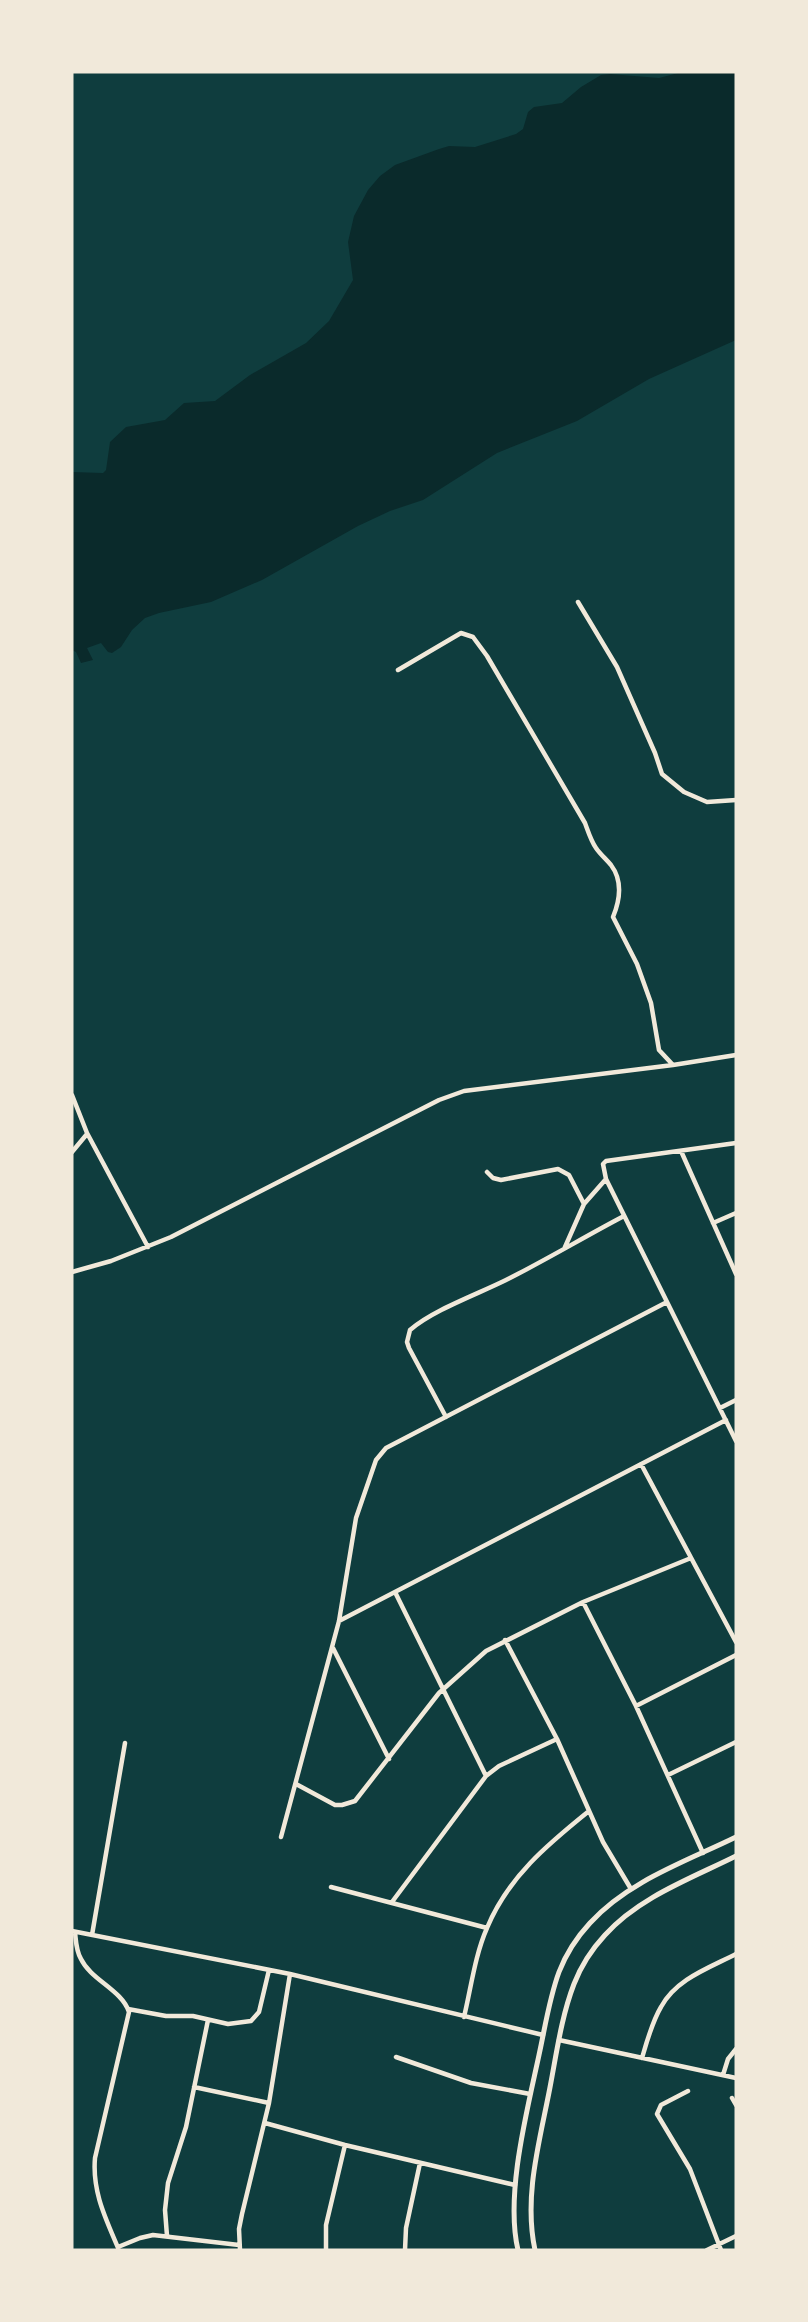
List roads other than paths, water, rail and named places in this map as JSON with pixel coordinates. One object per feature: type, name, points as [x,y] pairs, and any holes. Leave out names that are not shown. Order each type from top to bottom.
[{"type":"street","points":[[578,602],[617,667],[662,774],[684,792],[707,802],[736,800]]},
{"type":"street","points":[[398,670],[461,633],[473,637],[487,656],[585,823],[596,847],[613,867],[619,891],[613,917],[637,964],[651,1003],[659,1050],[673,1065]]},
{"type":"street","points":[[72,1272],[148,1247],[439,1100],[464,1091],[736,1055]]},
{"type":"street","points":[[72,1095],[87,1133],[148,1247]]},
{"type":"street","points":[[72,1152],[87,1133]]},
{"type":"street","points":[[736,1143],[606,1161],[603,1164],[606,1179],[736,1441]]},
{"type":"street","points":[[681,1151],[736,1274]]},
{"type":"street","points":[[487,1172],[493,1178],[501,1180],[551,1169],[564,1171],[573,1180],[584,1204]]},
{"type":"street","points":[[565,1247],[584,1204],[606,1179]]},
{"type":"street","points":[[713,1223],[736,1213]]},
{"type":"street","points":[[446,1417],[409,1348],[407,1342],[410,1330],[624,1216]]},
{"type":"street","points":[[281,1837],[333,1647],[356,1518],[376,1460],[386,1448],[667,1302]]},
{"type":"street","points":[[720,1408],[736,1400]]},
{"type":"street","points":[[339,1621],[726,1420]]},
{"type":"street","points":[[641,1464],[736,1642]]},
{"type":"street","points":[[296,1784],[335,1805],[349,1804],[360,1796],[443,1688],[486,1651],[583,1602],[691,1558]]},
{"type":"street","points":[[395,1592],[485,1776]]},
{"type":"street","points":[[583,1602],[636,1706],[703,1853]]},
{"type":"street","points":[[505,1640],[557,1739],[612,1858],[631,1889]]},
{"type":"street","points":[[333,1647],[389,1759]]},
{"type":"street","points":[[636,1706],[736,1656]]},
{"type":"street","points":[[393,1902],[485,1776],[499,1766],[557,1739]]},
{"type":"street","points":[[668,1775],[736,1742]]},
{"type":"street","points":[[92,1935],[125,1743]]},
{"type":"street","points":[[464,2017],[486,1928],[508,1890],[528,1864],[551,1841],[589,1811]]},
{"type":"street","points":[[517,2250],[514,2222],[515,2185],[530,2094],[559,1972],[577,1939],[601,1911],[631,1889],[736,1837]]},
{"type":"street","points":[[535,2250],[531,2226],[532,2184],[559,2040],[580,1971],[596,1946],[615,1925],[650,1899],[736,1856]]},
{"type":"street","points":[[331,1887],[486,1928]]},
{"type":"street","points":[[269,1970],[255,2019],[228,2024],[185,2015],[166,2016],[128,2009],[84,1964],[78,1953],[73,1931],[290,1974],[543,2035]]},
{"type":"street","points":[[642,2058],[656,2016],[668,1996],[685,1980],[736,1954]]},
{"type":"street","points":[[128,2009],[129,2016],[111,2084],[94,2173],[99,2202],[119,2249],[146,2236],[167,2236],[239,2248],[242,2214],[269,2103],[290,1974]]},
{"type":"street","points":[[549,2008],[566,2012]]},
{"type":"street","points":[[167,2236],[167,2183],[183,2138],[208,2020]]},
{"type":"street","points":[[559,2040],[736,2078]]},
{"type":"street","points":[[723,2075],[728,2059],[736,2049]]},
{"type":"street","points":[[396,2057],[465,2081],[530,2094]]},
{"type":"street","points":[[194,2087],[269,2103]]},
{"type":"street","points":[[688,2091],[661,2105],[657,2114],[690,2169],[720,2248]]},
{"type":"street","points":[[732,2098],[736,2105]]},
{"type":"street","points":[[265,2123],[515,2185]]},
{"type":"street","points":[[326,2250],[326,2225],[345,2145]]},
{"type":"street","points":[[405,2250],[406,2228],[420,2163]]},
{"type":"street","points":[[708,2250],[720,2248],[736,2236]]},
{"type":"water","points":[[682,72],[736,72],[736,340],[649,379],[577,421],[497,453],[423,500],[358,526],[262,580],[211,602],[145,618],[132,630],[121,647],[112,653],[101,643],[87,648],[93,660],[81,663],[76,652],[72,650],[72,472],[103,473],[106,470],[110,442],[126,427],[165,420],[184,403],[215,401],[250,375],[306,343],[329,321],[353,280],[348,242],[354,216],[368,190],[380,176],[395,165],[449,146],[475,147],[516,134],[523,129],[528,112],[534,107],[562,103],[601,75],[659,78]]}]
